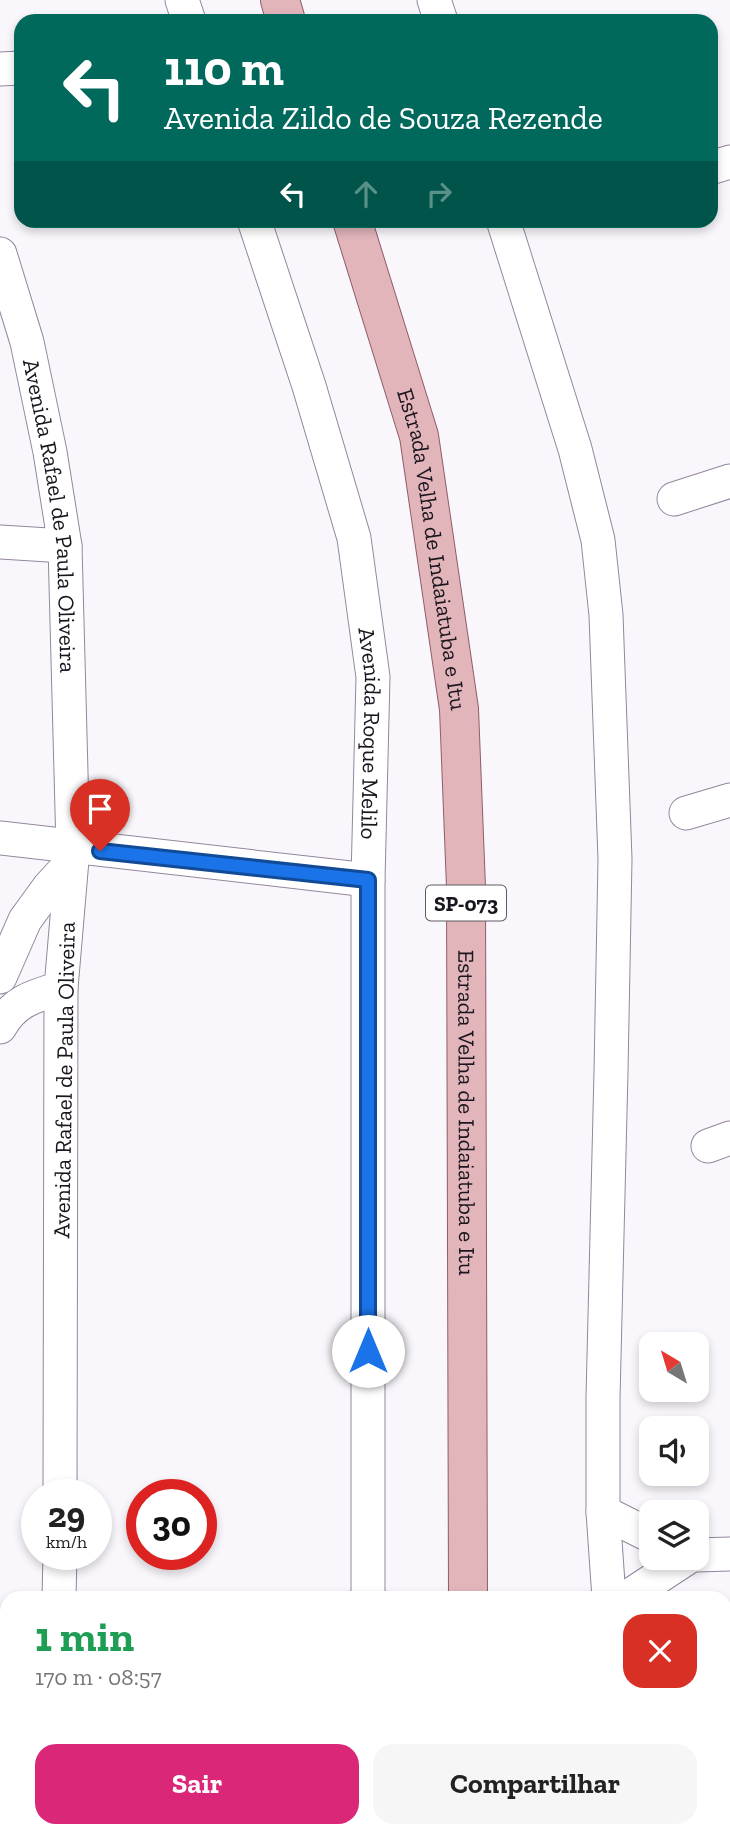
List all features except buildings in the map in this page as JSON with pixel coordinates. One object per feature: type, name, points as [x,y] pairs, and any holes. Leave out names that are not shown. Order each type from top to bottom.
[{"type":"main road","name":"Estrada Velha de Indaiatuba e Itu","points":[[354,228],[419,436],[459,709],[466,887],[468,1591]]},
{"type":"street","name":"Avenida Roque Melilo","points":[[257,228],[309,386],[354,538],[373,677],[368,880],[368,1591]]},
{"type":"street","points":[[506,228],[575,449],[597,541],[606,615],[615,859],[603,1398],[603,1511],[609,1591]]},
{"type":"street","name":"Avenida Rafael de Paula Oliveira","points":[[0,254],[27,342],[50,452],[65,546],[73,855],[61,988],[60,1479]]},
{"type":"street","points":[[674,499],[730,481]]},
{"type":"street","points":[[0,542],[65,546]]},
{"type":"street","points":[[685,813],[730,800]]},
{"type":"street","points":[[0,838],[73,855],[368,880]]},
{"type":"street","points":[[0,977],[25,920],[73,855]]},
{"type":"street","points":[[0,1027],[6,1015],[18,1004],[61,988]]},
{"type":"street","points":[[603,1511],[639,1530]]},
{"type":"street","points":[[709,1555],[730,1554]]},
{"type":"street","points":[[59,1591],[60,1570]]},
{"type":"street","points":[[637,1591],[669,1570]]},
{"type":"route","points":[[100,851],[368,880],[368,1351]]}]
